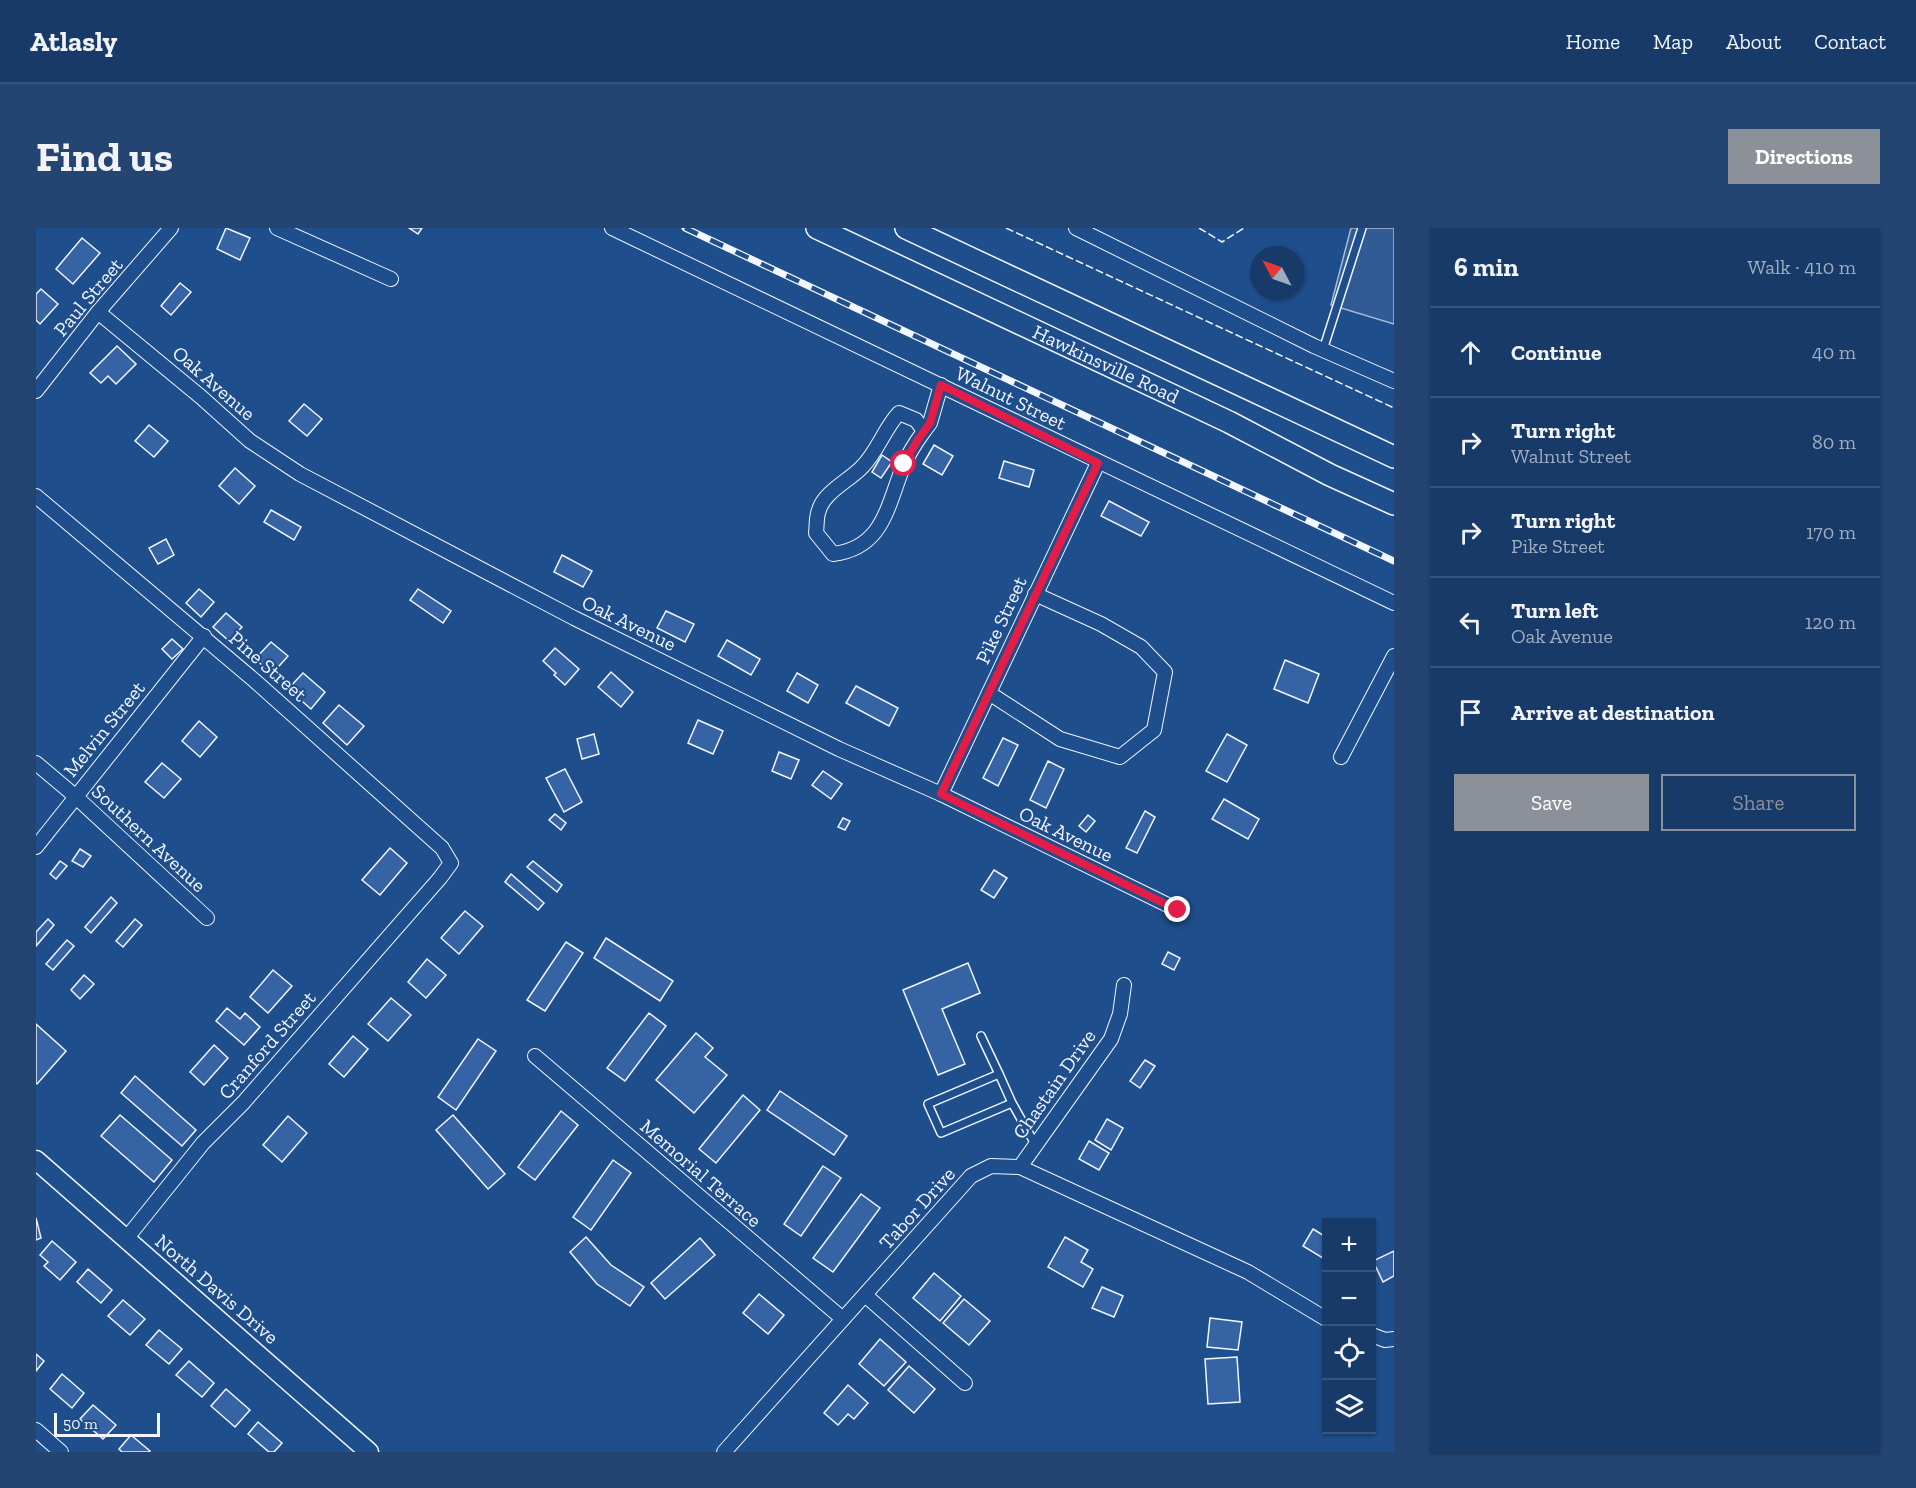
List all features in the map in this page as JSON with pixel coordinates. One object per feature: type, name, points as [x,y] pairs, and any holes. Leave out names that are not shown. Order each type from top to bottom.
[{"type":"main road","name":"Hawkinsville Road","points":[[816,228],[1219,417],[1330,475],[1394,504]]},
{"type":"main road","name":"Hawkinsville Road","points":[[906,228],[1394,457]]},
{"type":"main road","name":"North Davis Drive","points":[[36,1160],[369,1452]]},
{"type":"street","name":"Paul Street","points":[[36,391],[98,312],[171,228]]},
{"type":"street","points":[[277,228],[391,279]]},
{"type":"street","name":"Walnut Street","points":[[612,228],[1394,603]]},
{"type":"street","points":[[1076,228],[1323,350],[1394,381]]},
{"type":"street","name":"Oak Avenue","points":[[98,312],[139,344],[250,441],[300,474],[574,618],[839,749],[941,794],[1178,910]]},
{"type":"street","points":[[924,431],[916,420],[899,413],[889,424],[864,465],[828,496],[819,509],[816,533],[832,554],[849,552],[869,539],[884,518],[904,464],[930,423],[941,385]]},
{"type":"street","name":"Pike Street","points":[[941,794],[1098,463]]},
{"type":"street","name":"Pine Street","points":[[36,496],[204,636],[442,848],[451,863],[440,878]]},
{"type":"street","points":[[988,693],[1060,738],[1120,757],[1154,730],[1165,672],[1141,647],[1101,624],[1035,594]]},
{"type":"street","name":"Melvin Street","points":[[36,847],[204,636]]},
{"type":"street","points":[[1341,757],[1394,656]]},
{"type":"street","name":"Southern Avenue","points":[[36,763],[207,918]]},
{"type":"street","name":"Cranford Street","points":[[126,1239],[203,1143],[243,1103],[440,878]]},
{"type":"street","name":"Chastain Drive","points":[[1020,1167],[1111,1040],[1124,986]]},
{"type":"street","name":"Memorial Terrace","points":[[535,1056],[843,1319]]},
{"type":"street","name":"Tabor Drive","points":[[724,1452],[971,1176],[991,1166],[1020,1167],[1248,1272],[1322,1317]]},
{"type":"street","points":[[865,1295],[965,1383]]},
{"type":"street","points":[[1376,1337],[1385,1340],[1394,1339]]},
{"type":"street","points":[[36,1430],[61,1452]]},
{"type":"lane","points":[[1323,350],[1362,228]]},
{"type":"lane","points":[[981,1036],[1012,1103],[1035,1144]]},
{"type":"lane","points":[[999,1074],[928,1104],[941,1132],[1012,1103]]},
{"type":"shaded area","points":[[1351,228],[1394,228],[1394,324],[1331,305]]},
{"type":"building","points":[[226,228],[250,238],[240,260],[217,249]]},
{"type":"building","points":[[409,228],[422,228],[418,234]]},
{"type":"building","points":[[82,238],[100,253],[73,284],[56,269]]},
{"type":"building","points":[[180,283],[191,292],[171,315],[161,306]]},
{"type":"building","points":[[41,289],[58,304],[40,324],[36,320],[36,294]]},
{"type":"building","points":[[117,346],[136,364],[116,384],[108,376],[101,383],[90,373]]},
{"type":"building","points":[[304,404],[322,419],[307,436],[289,421]]},
{"type":"building","points":[[149,425],[168,441],[154,457],[135,441]]},
{"type":"building","points":[[934,445],[953,456],[942,475],[923,464]]},
{"type":"building","points":[[882,455],[892,462],[881,478],[872,472]]},
{"type":"building","points":[[1004,461],[1034,470],[1029,487],[999,478]]},
{"type":"building","points":[[235,468],[255,486],[239,504],[219,486]]},
{"type":"building","points":[[1109,501],[1149,522],[1141,536],[1101,516]]},
{"type":"building","points":[[271,510],[301,527],[294,540],[264,522]]},
{"type":"building","points":[[166,539],[174,555],[158,564],[149,548]]},
{"type":"building","points":[[562,555],[592,571],[583,587],[554,572]]},
{"type":"building","points":[[199,589],[214,602],[201,617],[186,603]]},
{"type":"building","points":[[418,589],[451,611],[443,623],[410,600]]},
{"type":"building","points":[[666,611],[694,624],[685,642],[657,628]]},
{"type":"building","points":[[226,613],[242,627],[229,641],[213,627]]},
{"type":"building","points":[[172,639],[183,649],[172,659],[162,649]]},
{"type":"building","points":[[727,640],[760,659],[751,675],[718,656]]},
{"type":"building","points":[[271,642],[288,656],[272,674],[255,659]]},
{"type":"building","points":[[555,648],[579,669],[565,685],[543,661]]},
{"type":"building","points":[[1285,660],[1319,674],[1308,703],[1274,689]]},
{"type":"building","points":[[611,672],[633,692],[621,707],[598,687]]},
{"type":"building","points":[[303,673],[325,692],[311,709],[288,689]]},
{"type":"building","points":[[797,673],[818,685],[808,703],[787,691]]},
{"type":"building","points":[[856,686],[898,708],[889,726],[846,703]]},
{"type":"building","points":[[339,705],[364,726],[347,745],[323,723]]},
{"type":"building","points":[[698,720],[723,731],[713,754],[688,743]]},
{"type":"building","points":[[199,721],[217,737],[200,757],[182,741]]},
{"type":"building","points":[[594,734],[599,754],[582,759],[577,739]]},
{"type":"building","points":[[1227,734],[1247,745],[1227,782],[1206,771]]},
{"type":"building","points":[[1003,738],[1018,745],[998,786],[983,778]]},
{"type":"building","points":[[779,752],[799,760],[791,779],[772,771]]},
{"type":"building","points":[[1048,761],[1064,769],[1046,808],[1030,800]]},
{"type":"building","points":[[162,763],[181,779],[164,798],[145,782]]},
{"type":"building","points":[[565,769],[582,802],[564,812],[546,778]]},
{"type":"building","points":[[823,771],[842,784],[831,799],[812,785]]},
{"type":"building","points":[[1224,799],[1259,819],[1248,839],[1212,819]]},
{"type":"building","points":[[1145,811],[1155,817],[1137,853],[1126,848]]},
{"type":"building","points":[[555,814],[566,823],[561,830],[549,820]]},
{"type":"building","points":[[1088,815],[1095,821],[1086,832],[1079,826]]},
{"type":"building","points":[[843,818],[850,821],[845,830],[838,827]]},
{"type":"building","points":[[390,848],[407,863],[380,895],[362,880]]},
{"type":"building","points":[[80,849],[91,856],[83,867],[72,861]]},
{"type":"building","points":[[60,861],[67,866],[56,879],[50,874]]},
{"type":"building","points":[[533,861],[562,885],[557,892],[527,867]]},
{"type":"building","points":[[994,870],[1007,878],[994,898],[981,890]]},
{"type":"building","points":[[511,874],[544,903],[538,910],[505,882]]},
{"type":"building","points":[[111,897],[117,903],[91,933],[85,927]]},
{"type":"building","points":[[465,911],[483,926],[459,954],[441,938]]},
{"type":"building","points":[[48,919],[54,925],[36,946],[36,932]]},
{"type":"building","points":[[135,919],[142,925],[123,947],[116,941]]},
{"type":"building","points":[[606,938],[673,981],[660,1001],[594,958]]},
{"type":"building","points":[[67,940],[74,946],[53,970],[46,964]]},
{"type":"building","points":[[566,942],[583,953],[545,1011],[527,1000]]},
{"type":"building","points":[[1168,952],[1180,958],[1174,970],[1162,964]]},
{"type":"building","points":[[427,959],[446,975],[426,998],[408,982]]},
{"type":"building","points":[[968,963],[980,993],[942,1009],[965,1064],[938,1075],[903,990]]},
{"type":"building","points":[[273,970],[292,986],[268,1013],[250,997]]},
{"type":"building","points":[[84,975],[94,984],[80,999],[71,990]]},
{"type":"building","points":[[391,998],[411,1015],[388,1041],[368,1024]]},
{"type":"building","points":[[227,1008],[240,1019],[245,1013],[260,1027],[244,1045],[216,1021]]},
{"type":"building","points":[[649,1013],[666,1026],[625,1081],[607,1068]]},
{"type":"building","points":[[36,1024],[66,1051],[37,1084],[36,1083]]},
{"type":"building","points":[[696,1033],[713,1048],[705,1057],[727,1075],[694,1113],[656,1080]]},
{"type":"building","points":[[353,1036],[368,1049],[344,1077],[329,1064]]},
{"type":"building","points":[[478,1039],[496,1051],[456,1110],[438,1097]]},
{"type":"building","points":[[214,1045],[228,1058],[204,1085],[190,1072]]},
{"type":"building","points":[[1145,1060],[1155,1066],[1140,1088],[1130,1081]]},
{"type":"building","points":[[135,1076],[196,1130],[182,1146],[121,1093]]},
{"type":"building","points":[[780,1091],[847,1136],[834,1155],[767,1110]]},
{"type":"building","points":[[743,1095],[760,1110],[716,1163],[699,1149]]},
{"type":"building","points":[[561,1111],[578,1125],[535,1180],[518,1167]]},
{"type":"building","points":[[120,1115],[172,1160],[154,1182],[101,1136]]},
{"type":"building","points":[[453,1115],[505,1174],[488,1189],[436,1130]]},
{"type":"building","points":[[288,1116],[307,1133],[282,1162],[263,1145]]},
{"type":"building","points":[[1107,1119],[1123,1128],[1111,1150],[1095,1140]]},
{"type":"building","points":[[1089,1141],[1109,1153],[1099,1170],[1079,1159]]},
{"type":"building","points":[[613,1160],[631,1173],[591,1230],[573,1217]]},
{"type":"building","points":[[823,1166],[841,1178],[801,1236],[784,1224]]},
{"type":"building","points":[[861,1194],[880,1208],[833,1272],[813,1258]]},
{"type":"building","points":[[36,1218],[41,1238],[36,1240]]},
{"type":"building","points":[[1313,1229],[1322,1235],[1322,1258],[1303,1246]]},
{"type":"building","points":[[586,1237],[611,1265],[644,1287],[630,1306],[597,1284],[570,1252]]},
{"type":"building","points":[[1065,1237],[1088,1250],[1081,1262],[1093,1269],[1083,1287],[1048,1267]]},
{"type":"building","points":[[700,1238],[715,1255],[665,1299],[651,1283]]},
{"type":"building","points":[[52,1241],[76,1262],[60,1280],[44,1266],[48,1262],[40,1255]]},
{"type":"building","points":[[1394,1251],[1394,1276],[1383,1282],[1376,1267],[1376,1260]]},
{"type":"building","points":[[88,1269],[112,1290],[101,1303],[77,1282]]},
{"type":"building","points":[[934,1273],[961,1296],[940,1321],[913,1298]]},
{"type":"building","points":[[1102,1287],[1123,1296],[1114,1317],[1092,1308]]},
{"type":"building","points":[[759,1294],[784,1315],[768,1334],[743,1313]]},
{"type":"building","points":[[964,1299],[990,1321],[969,1345],[943,1323]]},
{"type":"building","points":[[123,1300],[145,1319],[130,1335],[108,1316]]},
{"type":"building","points":[[1210,1318],[1242,1322],[1238,1350],[1207,1347]]},
{"type":"building","points":[[159,1330],[182,1349],[169,1364],[146,1345]]},
{"type":"building","points":[[880,1339],[906,1362],[884,1386],[859,1364]]},
{"type":"building","points":[[36,1354],[44,1361],[36,1371]]},
{"type":"building","points":[[1237,1357],[1240,1402],[1208,1404],[1205,1359]]},
{"type":"building","points":[[189,1361],[214,1383],[202,1397],[176,1375]]},
{"type":"building","points":[[909,1366],[935,1389],[914,1413],[888,1390]]},
{"type":"building","points":[[62,1374],[84,1393],[72,1408],[50,1389]]},
{"type":"building","points":[[848,1385],[868,1403],[854,1419],[848,1414],[838,1425],[824,1413]]},
{"type":"building","points":[[226,1389],[250,1410],[235,1427],[211,1406]]},
{"type":"building","points":[[93,1405],[116,1425],[103,1439],[80,1419]]},
{"type":"building","points":[[258,1422],[282,1443],[274,1452],[269,1452],[248,1434]]},
{"type":"building","points":[[131,1435],[150,1451],[122,1452],[119,1449]]},
{"type":"railway","points":[[685,228],[1394,561]]},
{"type":"fence","points":[[1006,228],[1394,408]]},
{"type":"fence","points":[[1199,228],[1222,242],[1244,228]]},
{"type":"route","points":[[904,464],[930,423],[941,385],[1098,463],[941,794],[1178,910]]}]
